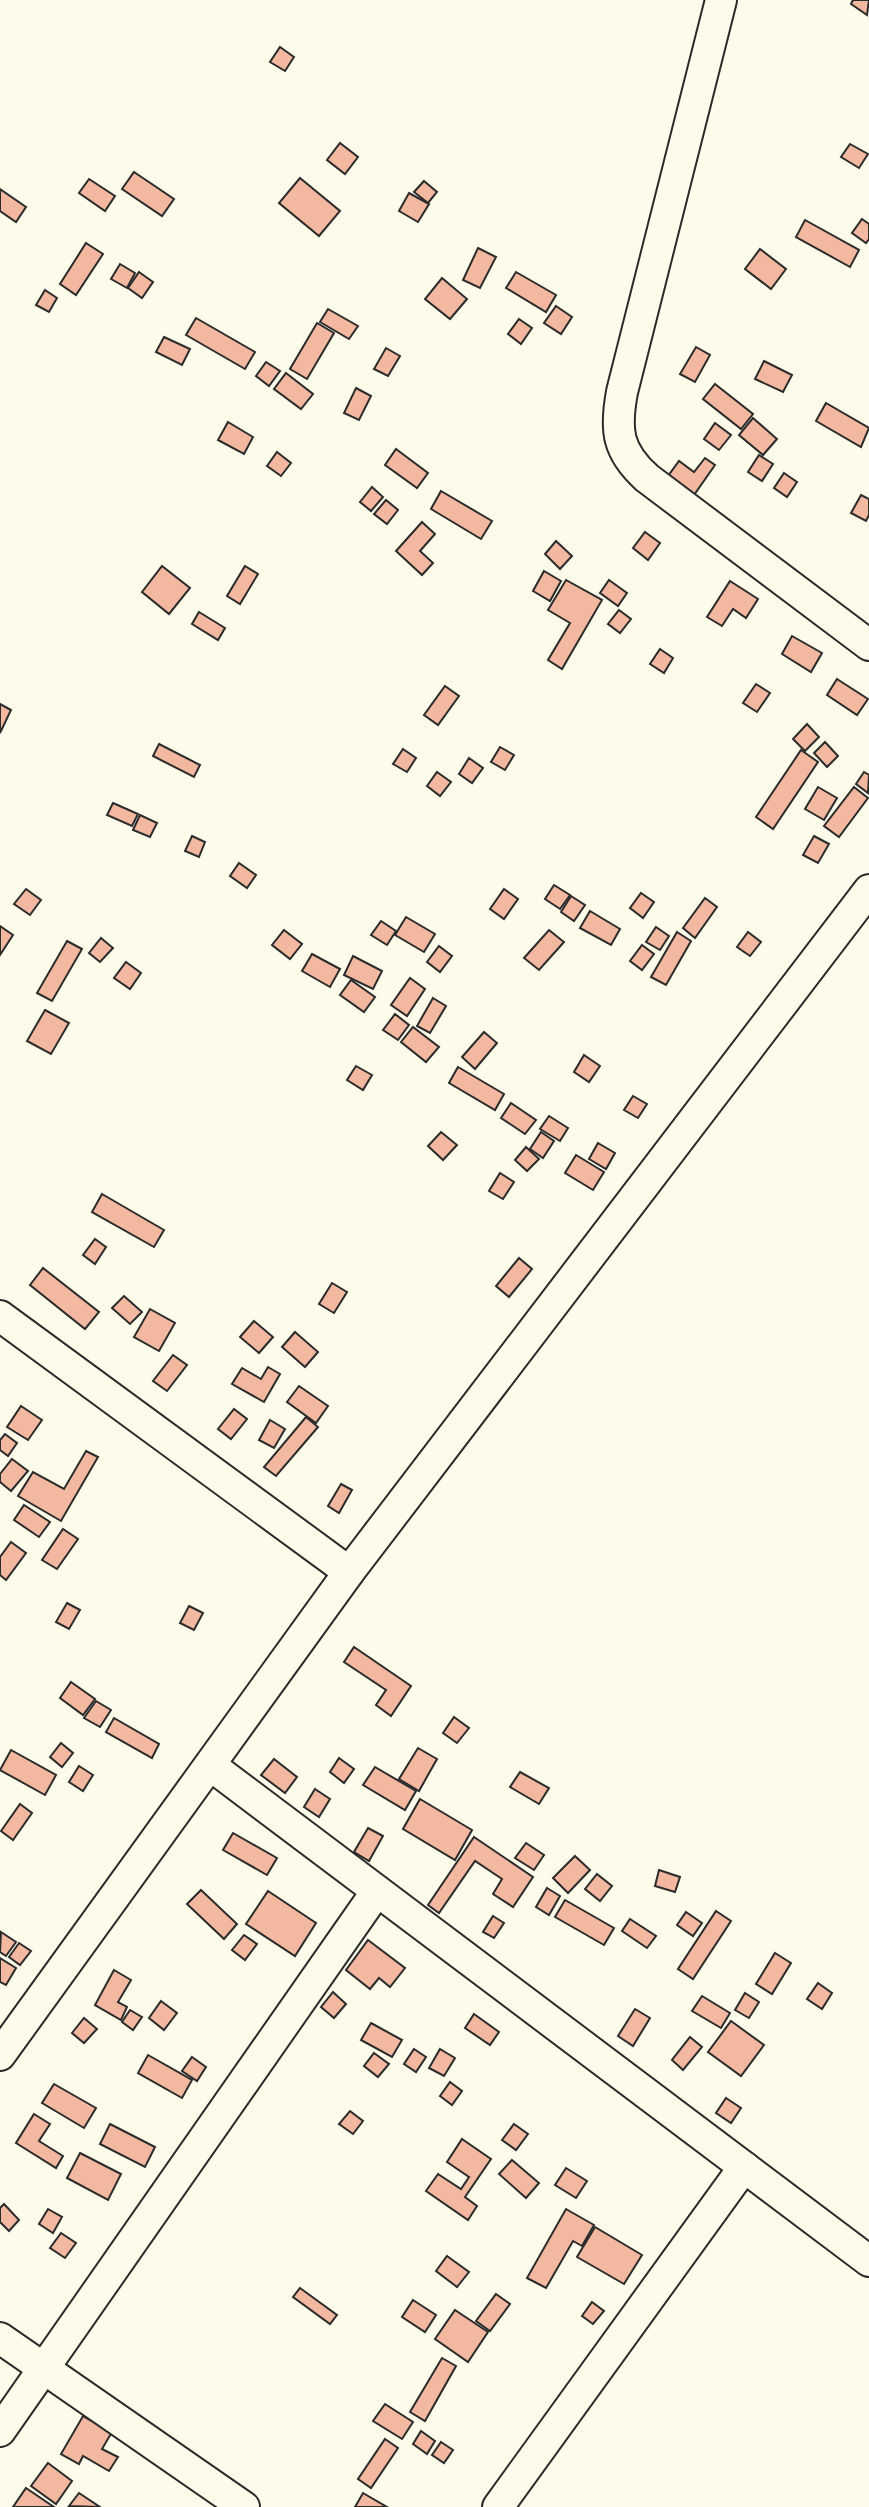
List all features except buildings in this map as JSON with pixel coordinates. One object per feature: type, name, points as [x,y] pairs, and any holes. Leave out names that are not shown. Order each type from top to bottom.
[{"type":"street","points":[[721,0],[622,392],[618,429],[623,448],[632,464],[647,478],[869,645]]},
{"type":"street","points":[[0,2055],[349,1572],[869,890]]},
{"type":"street","points":[[0,1316],[349,1572]]},
{"type":"street","points":[[210,1765],[869,2261]]},
{"type":"street","points":[[0,2431],[377,1891]]},
{"type":"street","points":[[498,2507],[744,2167]]},
{"type":"street","points":[[0,2338],[226,2502]]}]
